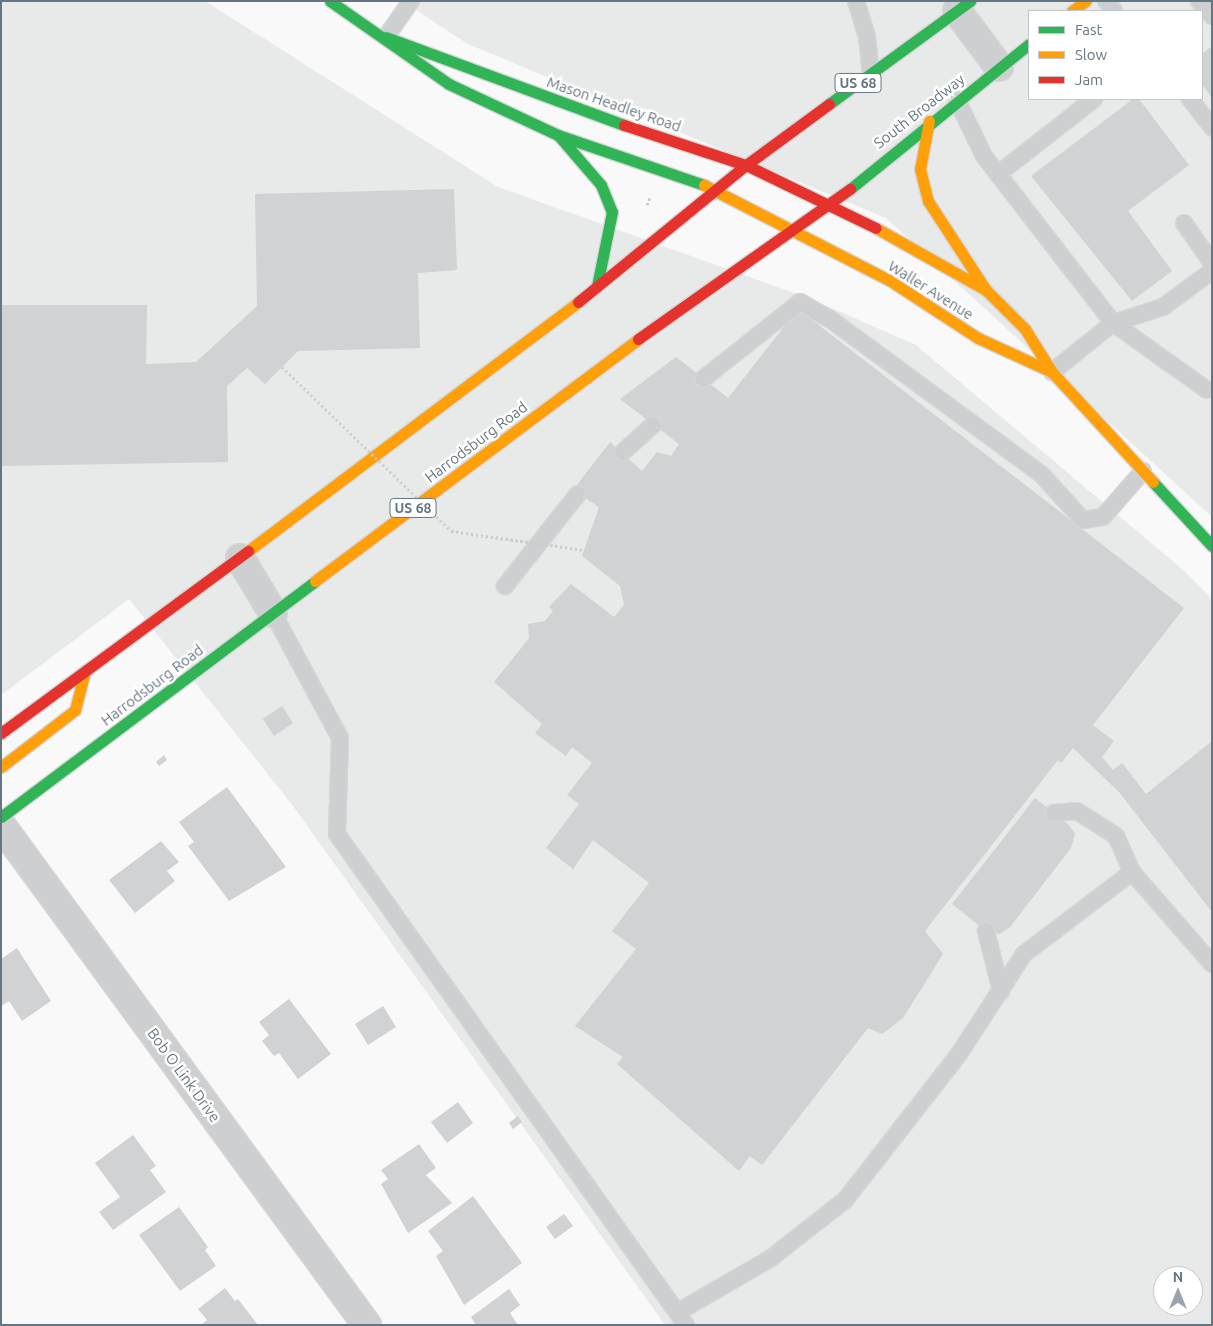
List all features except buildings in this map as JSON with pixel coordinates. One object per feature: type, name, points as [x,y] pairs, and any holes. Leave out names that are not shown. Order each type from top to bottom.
[{"type":"main road","name":"Mason Headley Road","points":[[330,1],[386,36],[449,84],[558,135],[716,189],[796,231]]},
{"type":"main road","points":[[1073,10],[1086,1]]},
{"type":"main road","name":"US 68","points":[[1,733],[514,355],[746,165],[871,74],[958,4]]},
{"type":"main road","name":"Mason Headley Road","points":[[386,36],[469,64],[592,114],[746,165],[830,206]]},
{"type":"main road","name":"South Broadway","points":[[830,206],[929,121],[1028,45]]},
{"type":"main road","points":[[929,121],[920,169],[928,202],[986,290]]},
{"type":"main road","points":[[558,135],[601,185],[612,212],[597,286]]},
{"type":"main road","name":"Harrodsburg Road","points":[[1,817],[640,338],[830,206]]},
{"type":"main road","name":"Waller Avenue","points":[[830,206],[986,290],[1025,329],[1052,372],[1212,546]]},
{"type":"main road","name":"Waller Avenue","points":[[796,231],[936,308],[978,338],[1052,372]]},
{"type":"main road","points":[[1,767],[75,710],[85,672]]},
{"type":"street","points":[[958,4],[999,67]]},
{"type":"street","points":[[240,558],[273,613]]},
{"type":"street","name":"Bob O Link Drive","points":[[1,825],[367,1325]]},
{"type":"lane","points":[[386,36],[411,1]]},
{"type":"lane","points":[[856,1],[867,36],[871,74]]},
{"type":"lane","points":[[1199,1],[1212,16]]},
{"type":"lane","points":[[957,100],[998,174],[1113,323],[1210,390]]},
{"type":"lane","points":[[998,174],[1093,100]]},
{"type":"lane","points":[[1191,100],[1212,127]]},
{"type":"lane","points":[[1184,223],[1212,263]]},
{"type":"lane","points":[[1052,372],[1113,323],[1162,307],[1212,271]]},
{"type":"lane","points":[[703,379],[800,302],[830,319],[1042,475],[1083,520],[1103,517],[1143,471]]},
{"type":"lane","points":[[623,452],[653,424]]},
{"type":"lane","points":[[505,586],[578,494]]},
{"type":"lane","points":[[273,613],[340,738],[337,834],[682,1319],[771,1258],[845,1200],[959,1054],[1024,954],[1132,872]]},
{"type":"lane","points":[[1054,813],[1077,810],[1116,836],[1122,857],[1132,872],[1212,964]]},
{"type":"lane","points":[[986,931],[1001,991]]},
{"type":"path","points":[[647,206],[651,195]]},
{"type":"path","points":[[282,367],[451,531],[585,550]]},
{"type":"shaded area","points":[[1,1],[205,1],[498,187],[811,299],[916,345],[1182,569],[1212,599],[1212,1325],[665,1325],[293,806],[129,599],[1,695]]},
{"type":"shaded area","points":[[402,1],[1212,1],[1212,517],[886,218],[468,44]]},
{"type":"traffic: fast","points":[[330,1],[449,84],[558,135],[704,185]]},
{"type":"traffic: fast","points":[[829,104],[970,1]]},
{"type":"traffic: fast","points":[[386,37],[624,125]]},
{"type":"traffic: fast","points":[[850,189],[1028,45]]},
{"type":"traffic: fast","points":[[558,135],[601,185],[612,212],[597,286]]},
{"type":"traffic: fast","points":[[1153,482],[1212,546]]},
{"type":"traffic: fast","points":[[1,817],[315,581]]},
{"type":"traffic: slow","points":[[1073,10],[1086,1]]},
{"type":"traffic: slow","points":[[929,121],[920,169],[928,201],[986,290]]},
{"type":"traffic: slow","points":[[704,185],[889,280],[978,338],[1052,372]]},
{"type":"traffic: slow","points":[[876,228],[986,290],[1025,329],[1052,372],[1153,482]]},
{"type":"traffic: slow","points":[[248,551],[578,302]]},
{"type":"traffic: slow","points":[[315,581],[638,339]]},
{"type":"traffic: slow","points":[[1,767],[75,710],[85,671]]},
{"type":"traffic: jam","points":[[578,302],[746,165],[829,104]]},
{"type":"traffic: jam","points":[[624,125],[746,165],[876,228]]},
{"type":"traffic: jam","points":[[638,339],[850,189]]},
{"type":"traffic: jam","points":[[1,733],[248,551]]}]
